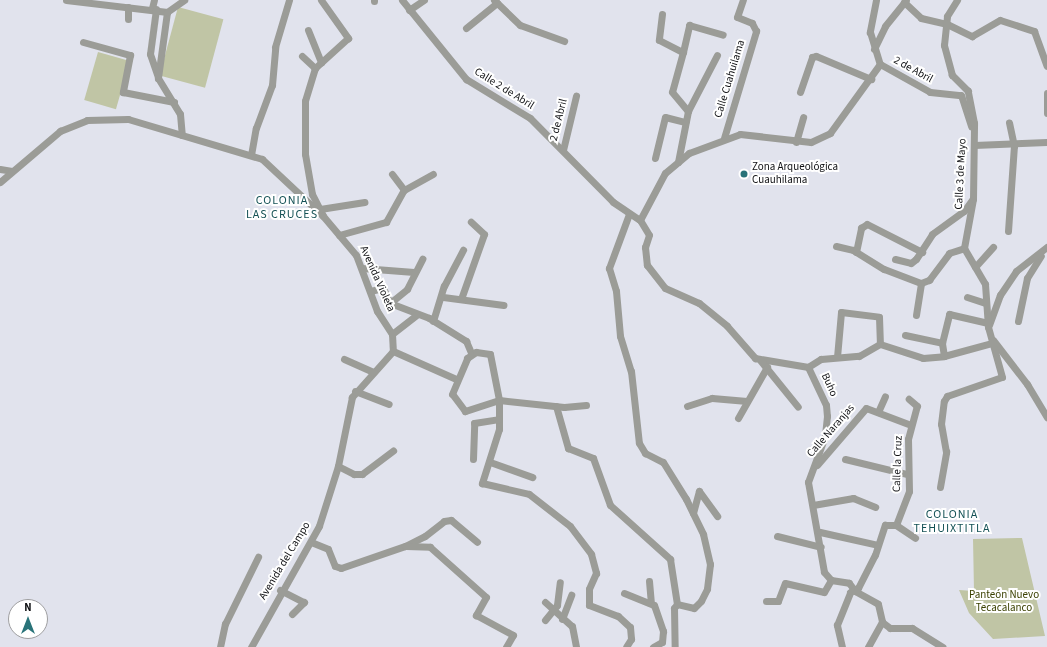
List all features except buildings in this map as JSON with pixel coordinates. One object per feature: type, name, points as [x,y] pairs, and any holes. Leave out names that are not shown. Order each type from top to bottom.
[{"type":"street","points":[[66,0],[154,9],[168,12]]},
{"type":"street","points":[[154,0],[150,54],[161,88],[174,102],[180,114],[182,135]]},
{"type":"street","points":[[158,78],[168,12],[182,0]]},
{"type":"street","points":[[251,155],[256,128],[272,85],[275,47],[289,0]]},
{"type":"street","points":[[322,0],[348,38],[315,68],[305,101],[303,133],[312,194],[323,216]]},
{"type":"street","name":"Calle 2 de Abril","points":[[402,0],[466,79],[524,113],[629,214],[640,220]]},
{"type":"street","points":[[410,10],[424,0]]},
{"type":"street","name":"Calle Cuahuilama","points":[[724,138],[756,27],[737,17],[743,0]]},
{"type":"street","points":[[798,407],[767,367],[760,360],[750,354],[727,326],[699,303],[665,288],[654,277],[646,260],[649,235],[640,220],[653,192],[678,162],[724,138],[753,134],[796,142],[811,142],[830,133],[871,79],[880,64],[874,50],[870,22],[876,0]]},
{"type":"street","name":"Calle 3 de Mayo","points":[[957,0],[950,10],[947,24],[946,59],[952,75],[968,91],[974,142],[973,199],[964,248]]},
{"type":"street","points":[[466,28],[495,1],[520,25],[564,41]]},
{"type":"street","points":[[874,50],[885,26],[905,1],[921,18],[947,24],[972,36],[1000,20],[1034,31],[1047,66]]},
{"type":"street","points":[[128,7],[128,19]]},
{"type":"street","points":[[662,14],[659,40],[683,52]]},
{"type":"street","points":[[688,111],[672,92],[689,25],[723,35]]},
{"type":"street","points":[[308,30],[321,62]]},
{"type":"street","points":[[83,42],[130,56],[123,92],[174,102]]},
{"type":"street","points":[[678,162],[688,111],[718,55]]},
{"type":"street","points":[[302,56],[315,68]]},
{"type":"street","points":[[800,92],[812,57],[816,56],[871,79]]},
{"type":"street","name":"2 de Abril","points":[[880,64],[930,92],[962,95],[974,142]]},
{"type":"street","points":[[1047,93],[1047,113]]},
{"type":"street","name":"2 de Abril","points":[[563,150],[576,96]]},
{"type":"street","points":[[655,158],[665,117],[685,122]]},
{"type":"street","points":[[796,142],[803,117]]},
{"type":"street","points":[[0,182],[60,131],[87,120],[128,119],[262,159],[323,216]]},
{"type":"street","points":[[1008,231],[1014,146],[1009,123]]},
{"type":"street","points":[[974,142],[1014,146],[1045,143]]},
{"type":"street","points":[[0,169],[12,171]]},
{"type":"street","points":[[392,174],[404,190]]},
{"type":"street","points":[[339,235],[386,222],[404,190],[433,174]]},
{"type":"street","points":[[297,192],[312,194]]},
{"type":"street","points":[[895,259],[911,263],[922,252],[932,234],[964,211],[973,199]]},
{"type":"street","points":[[320,209],[364,202]]},
{"type":"street","points":[[629,214],[608,268],[616,291],[620,336],[631,371],[639,444],[645,453],[663,462],[693,513],[710,564],[707,589],[694,608],[677,604]]},
{"type":"street","name":"Avenida Violeta","points":[[323,216],[339,235],[362,268],[377,312],[392,334]]},
{"type":"street","points":[[461,299],[484,234],[471,222]]},
{"type":"street","points":[[856,252],[861,228],[867,224],[922,252]]},
{"type":"street","points":[[836,246],[856,252],[884,269],[921,283],[929,280],[949,253],[964,248],[976,266],[984,284],[988,325],[1002,377],[947,396],[944,401],[941,424],[946,452],[940,487]]},
{"type":"street","points":[[976,266],[993,247]]},
{"type":"street","points":[[1018,321],[1027,278],[1047,247]]},
{"type":"street","points":[[988,325],[1000,295],[1016,271],[1047,247]]},
{"type":"street","points":[[433,321],[463,250]]},
{"type":"street","points":[[390,304],[406,290],[422,259]]},
{"type":"street","points":[[362,268],[414,272]]},
{"type":"street","points":[[916,315],[921,283]]},
{"type":"street","points":[[370,291],[383,288],[390,304],[433,321],[469,343],[471,353],[456,379],[452,394],[462,410],[499,400],[556,406],[586,405]]},
{"type":"street","points":[[443,297],[503,305]]},
{"type":"street","points":[[967,297],[985,303]]},
{"type":"street","points":[[837,357],[841,312],[879,317],[880,344]]},
{"type":"street","points":[[944,356],[942,343],[949,314],[988,325]]},
{"type":"street","points":[[389,404],[355,391],[393,351],[392,334],[416,315]]},
{"type":"street","points":[[905,336],[942,343]]},
{"type":"street","points":[[808,367],[821,359],[859,356],[880,344],[923,358],[944,356],[992,340]]},
{"type":"street","points":[[992,340],[1027,384],[1047,417]]},
{"type":"street","points":[[393,351],[456,379]]},
{"type":"street","points":[[471,353],[490,354],[499,400],[499,419],[490,462],[482,484],[529,494],[570,526],[591,554],[596,573],[589,589],[589,605],[618,616],[630,627],[631,639],[626,647]]},
{"type":"street","points":[[344,359],[373,372]]},
{"type":"street","name":"Buho","points":[[760,360],[808,367],[826,405],[827,416],[825,436],[808,482],[820,532],[820,547],[824,572],[831,580]]},
{"type":"street","points":[[738,418],[767,367]]},
{"type":"street","name":"Avenida del Campo","points":[[251,647],[280,590],[311,542],[338,466],[355,391]]},
{"type":"street","points":[[878,412],[885,396]]},
{"type":"street","points":[[688,406],[712,398],[747,401]]},
{"type":"street","name":"Calle la Cruz","points":[[896,525],[909,496],[907,474],[911,425],[918,406],[909,399]]},
{"type":"street","points":[[556,406],[568,448],[593,458],[610,505],[670,559],[677,604],[673,613],[675,647]]},
{"type":"street","name":"Calle Naranjas","points":[[812,469],[866,408],[911,425]]},
{"type":"street","points":[[473,459],[474,423],[499,419]]},
{"type":"street","points":[[338,466],[354,474],[362,474],[393,451]]},
{"type":"street","points":[[845,459],[907,474]]},
{"type":"street","points":[[490,462],[532,477]]},
{"type":"street","points":[[693,513],[699,490],[717,516]]},
{"type":"street","points":[[813,505],[853,498],[875,507]]},
{"type":"street","points":[[311,542],[328,549],[335,566],[341,568],[405,546],[425,536],[444,521],[451,520],[477,542]]},
{"type":"street","points":[[842,647],[837,625],[850,592],[855,591],[878,545],[887,523],[896,525],[916,538]]},
{"type":"street","points":[[820,532],[878,545]]},
{"type":"street","points":[[777,536],[820,547]]},
{"type":"street","points":[[405,546],[430,547],[486,597],[476,615],[513,635],[506,647]]},
{"type":"street","points":[[220,647],[226,624],[258,557]]},
{"type":"street","points":[[766,601],[778,601],[785,583],[824,592],[831,580],[849,583],[855,591],[878,604],[882,622],[890,628],[912,628],[942,647]]},
{"type":"street","points":[[649,581],[651,603]]},
{"type":"street","points":[[545,620],[554,610],[560,582]]},
{"type":"street","points":[[280,590],[304,602],[292,614]]},
{"type":"street","points":[[624,593],[654,605],[663,631],[664,645],[653,647]]},
{"type":"street","points":[[562,619],[571,595]]},
{"type":"street","points":[[546,602],[576,633],[574,645]]},
{"type":"street","points":[[868,647],[882,622]]},
{"type":"green space","points":[[178,7],[223,19],[205,88],[160,76]]},
{"type":"green space","points":[[98,52],[130,61],[116,109],[84,100]]},
{"type":"green space","name":"Panteón Nuevo Tecacalanco","points":[[1022,538],[1045,636],[993,639],[969,613],[959,590],[974,591],[973,539]]},
{"type":"place","name":"Zona Arqueológica Cuauhilama","points":[[744,174]]},
{"type":"district","name":"COLONIA LAS CRUCES","points":[[282,208]]},
{"type":"district","name":"COLONIA TEHUIXTITLA","points":[[952,522]]}]
